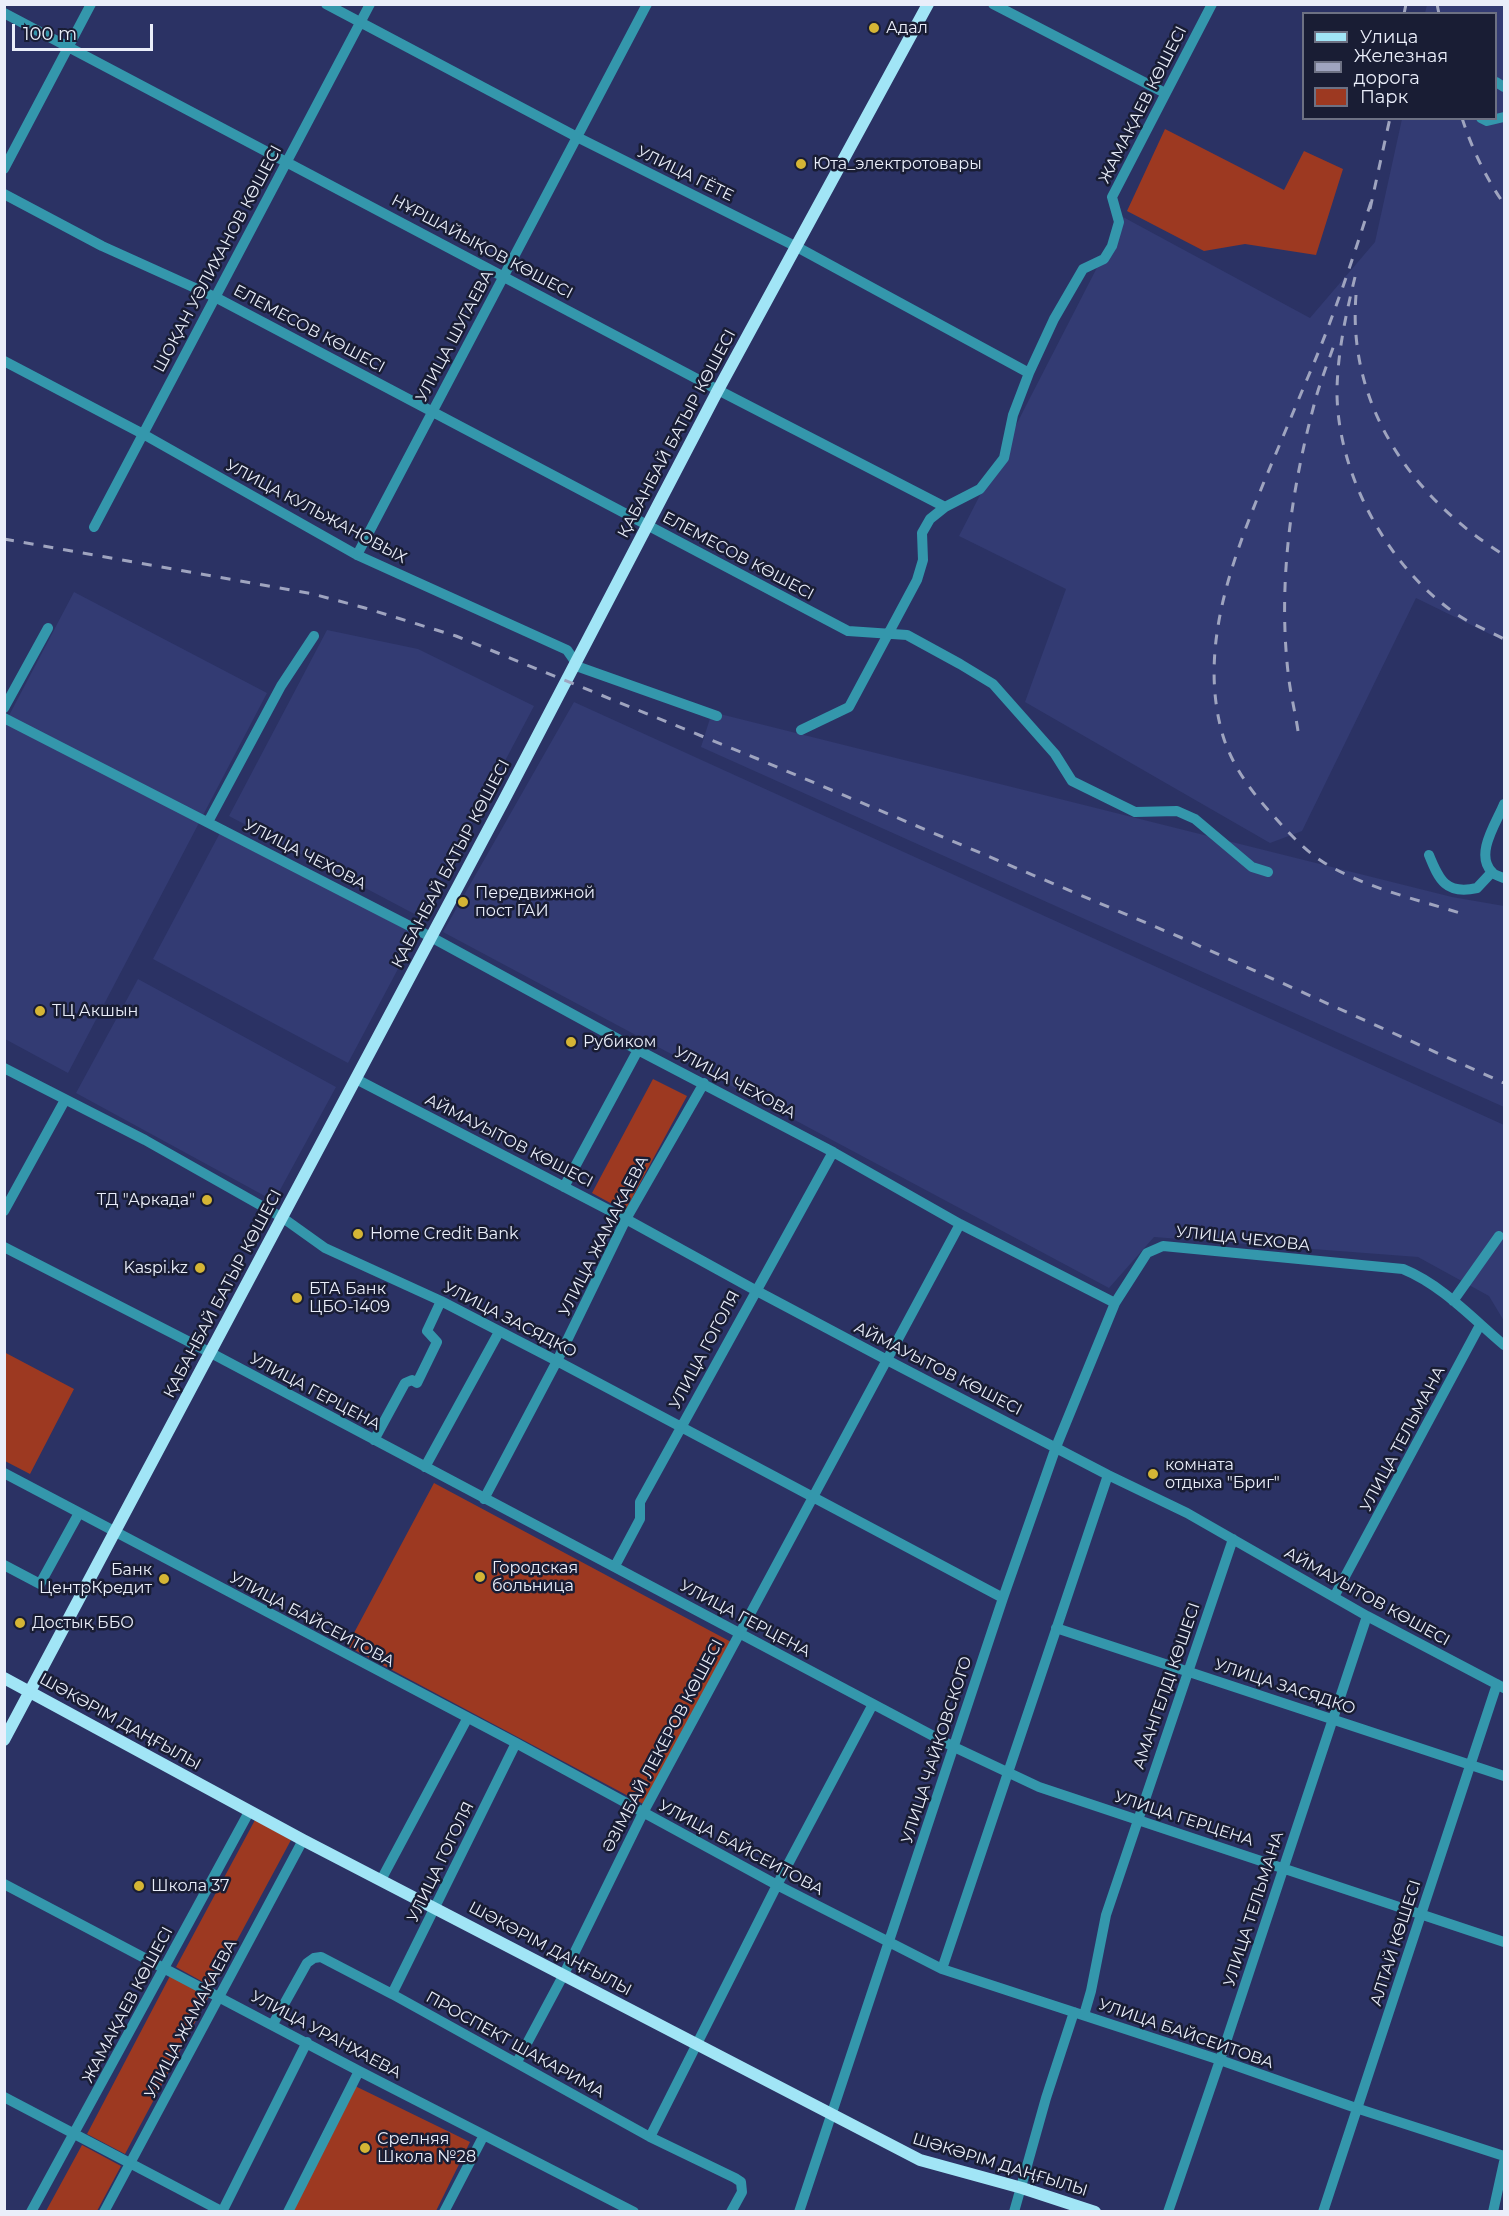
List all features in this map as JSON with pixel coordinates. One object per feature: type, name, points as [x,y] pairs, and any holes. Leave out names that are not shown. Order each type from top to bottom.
[{"type":"main road","name":"ҚАБАНБАЙ БАТЫР КӨШЕСІ","points":[[4,1740],[283,1218],[717,390],[928,4]]},
{"type":"main road","name":"ШӘКӘРІМ ДАҢҒЫЛЫ","points":[[4,1678],[249,1812],[920,2160],[1095,2211]]},
{"type":"street","points":[[4,169],[91,4]]},
{"type":"street","name":"УЛИЦА ГЁТЕ","points":[[326,4],[577,137],[796,247],[1029,373]]},
{"type":"street","name":"ШОҚАН УӘЛИХАНОВ КӨШЕСІ","points":[[94,527],[370,4]]},
{"type":"street","name":"УЛИЦА ШУГАЕВА","points":[[357,555],[647,4]]},
{"type":"street","points":[[993,4],[1165,93]]},
{"type":"street","name":"ЖАМАҚАЕВ КӨШЕСІ","points":[[801,729],[849,707],[917,580],[923,560],[922,533],[930,519],[945,507],[980,489],[1004,458],[1013,415],[1029,373],[1054,320],[1083,269],[1104,259],[1112,246],[1119,222],[1112,197],[1212,4]]},
{"type":"street","name":"НҰРШАЙЫҚОВ КӨШЕСІ","points":[[4,13],[504,275],[717,390],[945,507]]},
{"type":"street","name":"ЕЛЕМЕСОВ КӨШЕСІ","points":[[4,194],[102,246],[215,297],[848,631],[907,634],[993,684],[1054,754],[1072,781],[1135,812],[1177,811],[1196,819],[1252,867],[1268,872]]},
{"type":"street","name":"УЛИЦА КУЛЬЖАНОВЫХ","points":[[4,361],[143,434],[357,555],[567,650],[579,668],[717,716]]},
{"type":"street","points":[[4,708],[48,628]]},
{"type":"street","points":[[208,822],[281,686],[314,636]]},
{"type":"street","name":"УЛИЦА ЧЕХОВА","points":[[4,718],[431,937],[832,1152],[960,1224],[1115,1302],[1146,1253],[1163,1246],[1403,1269],[1420,1276],[1453,1301],[1504,1346]]},
{"type":"street","points":[[1504,804],[1485,852],[1492,872],[1504,878]]},
{"type":"street","points":[[1429,855],[1438,877],[1445,885],[1453,889],[1477,888],[1492,872]]},
{"type":"street","points":[[564,1187],[638,1050]]},
{"type":"street","name":"УЛИЦА ЗАСЯДКО","points":[[4,1068],[145,1140],[283,1218],[325,1248],[441,1301],[682,1426],[1003,1598]]},
{"type":"street","name":"АЙМАУЫТОВ КӨШЕСІ","points":[[356,1079],[626,1219],[887,1360],[1108,1475],[1187,1513],[1334,1598],[1501,1686]]},
{"type":"street","name":"УЛИЦА ЖАМАКАЕВА","points":[[484,1499],[557,1361],[626,1219],[704,1083]]},
{"type":"street","points":[[4,1212],[65,1100]]},
{"type":"street","name":"УЛИЦА ГОГОЛЯ","points":[[615,1566],[640,1519],[640,1502],[832,1152]]},
{"type":"street","name":"ӘЗІМБАЙ ЛЕКЕРОВ КӨШЕСІ","points":[[517,2062],[564,1974],[643,1813],[738,1633],[960,1224]]},
{"type":"street","points":[[1453,1301],[1499,1236]]},
{"type":"street","name":"УЛИЦА ГЕРЦЕНА","points":[[4,1247],[211,1353],[954,1747],[1039,1786],[1504,1942]]},
{"type":"street","points":[[374,1440],[405,1383],[412,1380],[417,1383],[437,1342],[427,1330],[441,1301]]},
{"type":"street","name":"УЛИЦА ЧАЙКОВСКОГО","points":[[800,2211],[1003,1598],[1056,1447],[1115,1302]]},
{"type":"street","name":"УЛИЦА ТЕЛЬМАНА","points":[[1334,1598],[1480,1325]]},
{"type":"street","points":[[425,1467],[499,1332]]},
{"type":"street","name":"УЛИЦА БАЙСЕИТОВА","points":[[4,1473],[516,1743],[777,1885],[942,1969],[1504,2156]]},
{"type":"street","points":[[942,1969],[1108,1475]]},
{"type":"street","points":[[4,1565],[40,1584],[79,1513]]},
{"type":"street","name":"АМАНГЕЛДІ КӨШЕСІ","points":[[1014,2211],[1046,2098],[1079,2014],[1091,1991],[1106,1915],[1233,1539]]},
{"type":"street","name":"УЛИЦА ТЕЛЬМАНА","points":[[1168,2211],[1367,1616]]},
{"type":"street","name":"УЛИЦА ЗАСЯДКО","points":[[1056,1628],[1504,1776]]},
{"type":"street","name":"АЛТАЙ КӨШЕСІ","points":[[1323,2211],[1471,1765],[1501,1686]]},
{"type":"street","points":[[650,2137],[777,1885],[873,1704]]},
{"type":"street","points":[[381,1881],[467,1719]]},
{"type":"street","name":"УЛИЦА ГОГОЛЯ","points":[[392,1994],[516,1743]]},
{"type":"street","name":"ЖАМАҚАЕВ КӨШЕСІ","points":[[31,2211],[249,1812]]},
{"type":"street","name":"УЛИЦА ЖАМАКАЕВА","points":[[104,2211],[303,1840]]},
{"type":"street","name":"УЛИЦА УРАНХАЕВА","points":[[4,1884],[484,2135],[618,2208],[634,2211]]},
{"type":"street","name":"ПРОСПЕКТ ШАКАРИМА","points":[[273,2024],[307,1963],[314,1958],[321,1957],[517,2062],[650,2137],[741,2182],[742,2192],[731,2211]]},
{"type":"street","points":[[4,2097],[222,2211],[307,2042]]},
{"type":"street","points":[[288,2211],[359,2071]]},
{"type":"street","points":[[444,2211],[484,2135]]},
{"type":"street","points":[[1493,2211],[1504,2162]]},
{"type":"shaded area","points":[[1427,5],[1504,5],[1504,641],[1416,598],[1302,831],[1270,843],[1025,702],[1066,589],[959,536],[1123,217],[1310,318],[1375,242],[1402,120],[1497,120],[1497,12],[1425,12]]},
{"type":"shaded area","points":[[74,592],[267,693],[68,1073],[5,1039],[4,725]]},
{"type":"shaded area","points":[[327,630],[418,649],[534,706],[422,918],[229,816]]},
{"type":"shaded area","points":[[574,702],[1504,1125],[1504,1321],[1489,1296],[1418,1257],[1154,1237],[1109,1288],[443,932]]},
{"type":"shaded area","points":[[712,712],[1452,897],[1504,906],[1504,1107],[701,747]]},
{"type":"shaded area","points":[[221,831],[416,935],[348,1063],[153,959]]},
{"type":"shaded area","points":[[138,979],[336,1087],[274,1201],[76,1093]]},
{"type":"green space","points":[[1165,129],[1284,190],[1304,151],[1343,169],[1316,255],[1245,244],[1204,251],[1127,211]]},
{"type":"green space","points":[[653,1079],[687,1096],[625,1211],[592,1193]]},
{"type":"green space","points":[[4,1352],[74,1389],[30,1474],[5,1461]]},
{"type":"green space","points":[[434,1483],[733,1643],[647,1806],[347,1646]]},
{"type":"green space","points":[[255,1820],[291,1840],[212,1987],[176,1967]]},
{"type":"green space","points":[[170,1976],[209,1996],[125,2154],[87,2134]]},
{"type":"green space","points":[[353,2085],[470,2142],[436,2211],[291,2212]]},
{"type":"green space","points":[[82,2145],[121,2166],[97,2211],[46,2211]]},
{"type":"railway","points":[[1404,12],[1406,4]]},
{"type":"railway","points":[[1437,4],[1439,12]]},
{"type":"railway","points":[[1370,209],[1390,120]]},
{"type":"railway","points":[[1463,120],[1480,163],[1504,204]]},
{"type":"railway","points":[[1371,202],[1326,333],[1254,508],[1231,571],[1216,637],[1214,670],[1216,703],[1223,736],[1242,777],[1270,812],[1309,851],[1323,862],[1356,879],[1463,914]]},
{"type":"railway","points":[[1355,277],[1343,332],[1337,389],[1339,420],[1345,452],[1356,483],[1369,513],[1386,542],[1406,568],[1452,611],[1504,639]]},
{"type":"railway","points":[[1356,295],[1356,336],[1363,375],[1375,411],[1392,446],[1441,506],[1471,532],[1504,555]]},
{"type":"railway","points":[[1298,731],[1285,639],[1289,537],[1306,438],[1318,390],[1334,345]]},
{"type":"railway","points":[[4,539],[313,594],[456,636],[758,759],[1182,938],[1504,1083]]},
{"type":"place","name":"Адал","points":[[874,28]]},
{"type":"place","name":"Юта_электротовары","points":[[801,164]]},
{"type":"place","name":"Передвижной пост ГАИ","points":[[463,902]]},
{"type":"place","name":"ТЦ Акшын","points":[[40,1011]]},
{"type":"place","name":"Рубиком","points":[[571,1042]]},
{"type":"place","name":"ТД \"Аркада\"","points":[[207,1200]]},
{"type":"place","name":"Home Credit Bank","points":[[358,1234]]},
{"type":"place","name":"Kaspi.kz","points":[[200,1268]]},
{"type":"place","name":"БТА Банк ЦБО-1409","points":[[297,1298]]},
{"type":"place","name":"комната отдыха \"Бриг\"","points":[[1153,1474]]},
{"type":"place","name":"Городская больница","points":[[480,1577]]},
{"type":"place","name":"Банк ЦентрКредит","points":[[164,1579]]},
{"type":"place","name":"Достық ББО","points":[[20,1623]]},
{"type":"place","name":"Школа 37","points":[[139,1886]]},
{"type":"place","name":"Срелняя Школа №28","points":[[365,2148]]}]
